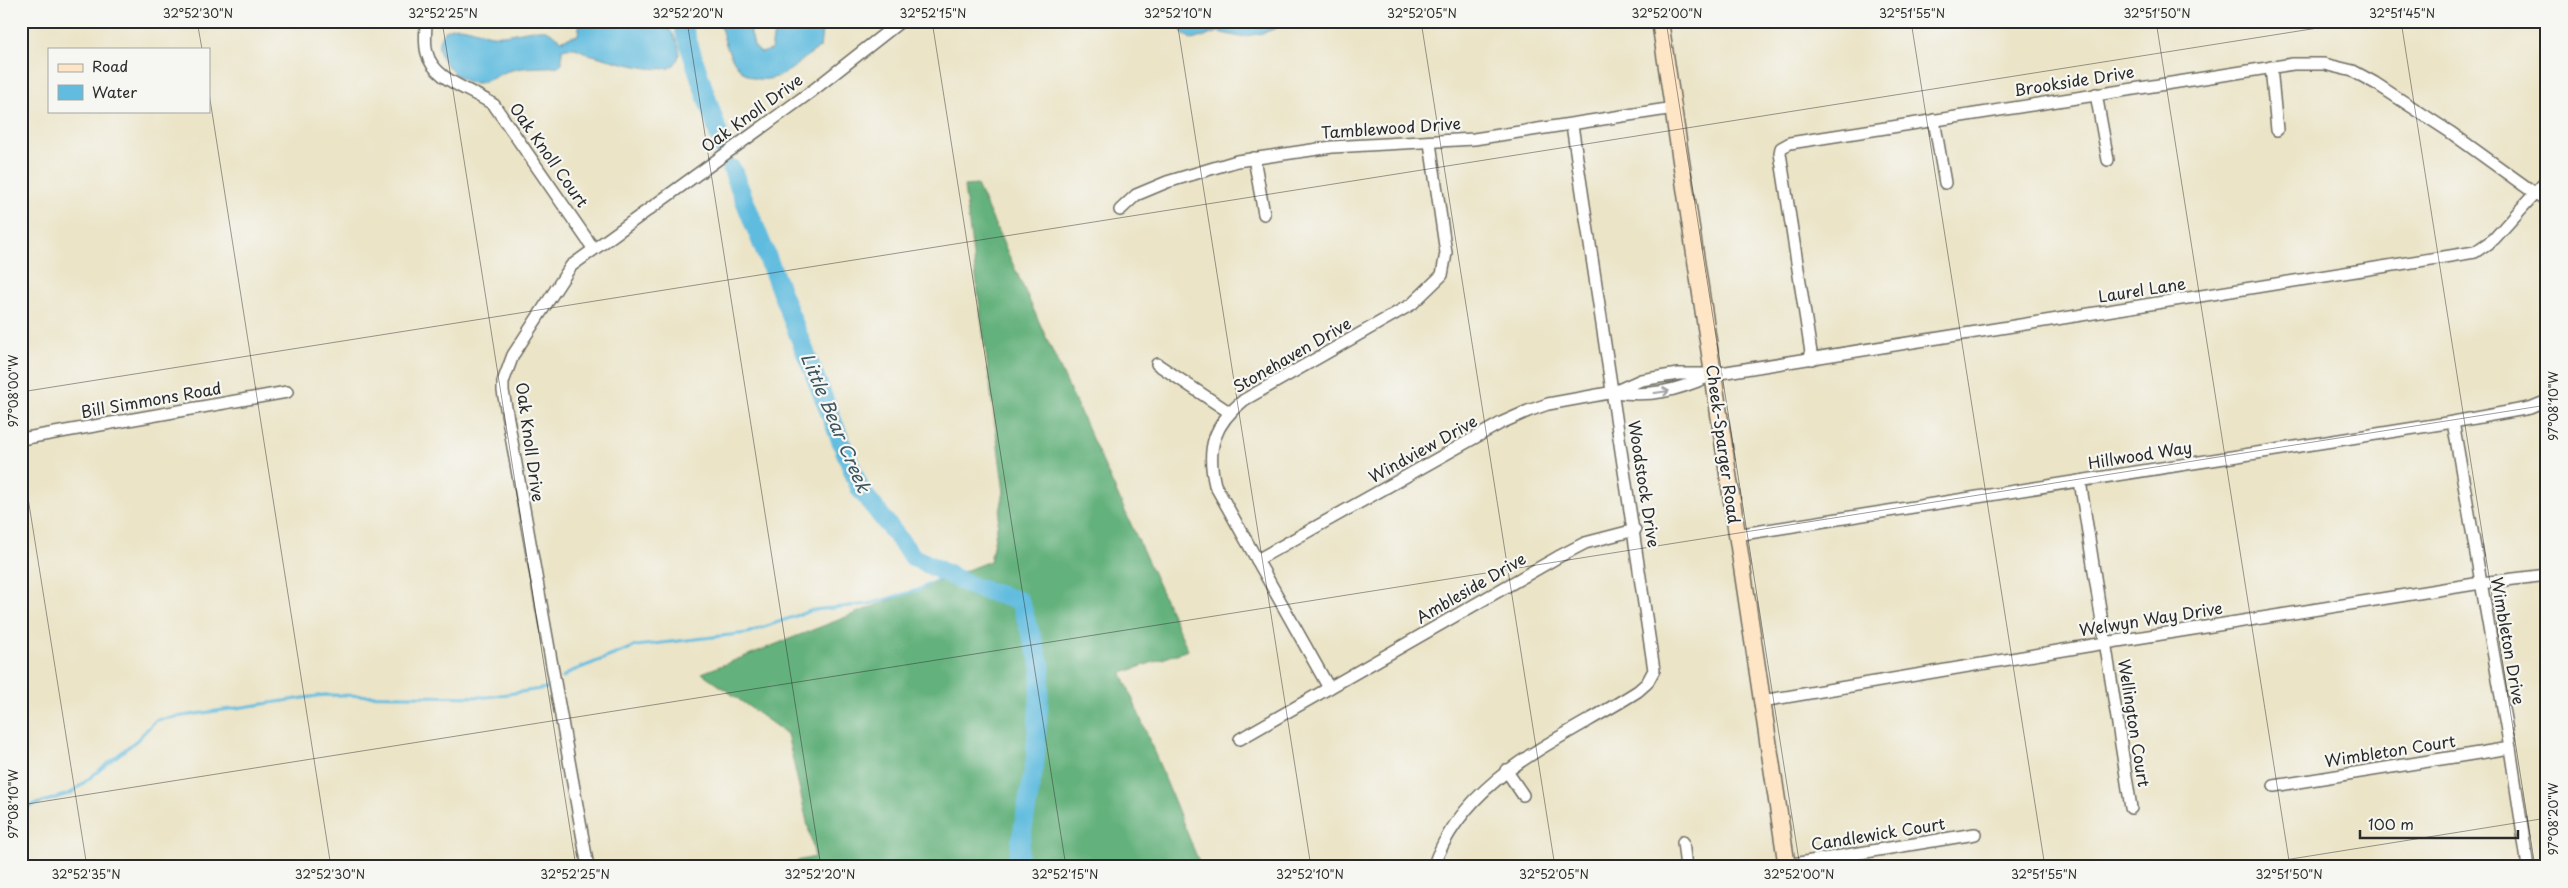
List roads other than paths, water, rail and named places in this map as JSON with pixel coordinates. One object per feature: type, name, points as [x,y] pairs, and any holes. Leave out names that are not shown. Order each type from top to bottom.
[{"type":"main road","name":"Cheek-Sparger Road","points":[[1660,21],[1787,866]]},
{"type":"street","name":"Oak Knoll Court","points":[[426,21],[427,54],[436,68],[444,78],[477,93],[494,104],[593,248]]},
{"type":"street","name":"Oak Knoll Drive","points":[[588,867],[503,382],[513,355],[571,266],[593,248],[812,91],[901,21]]},
{"type":"street","name":"Brookside Drive","points":[[1812,358],[1780,153],[1781,148],[1790,143],[2271,67],[2292,64],[2324,64],[2353,72],[2375,83],[2450,132],[2547,202]]},
{"type":"street","points":[[2271,67],[2277,130]]},
{"type":"street","points":[[2096,94],[2108,160]]},
{"type":"street","name":"Tamblewood Drive","points":[[1120,210],[1136,195],[1167,182],[1207,169],[1254,158],[1332,147],[1430,143],[1474,139],[1674,108]]},
{"type":"street","points":[[1934,120],[1945,183]]},
{"type":"street","name":"Woodstock Drive","points":[[1433,867],[1452,827],[1490,784],[1526,756],[1638,691],[1647,683],[1654,670],[1635,530],[1572,125]]},
{"type":"street","name":"Stonehaven Drive","points":[[1329,688],[1215,485],[1211,469],[1214,437],[1229,412],[1244,400],[1412,304],[1442,275],[1446,253],[1430,143]]},
{"type":"street","points":[[1254,158],[1264,214]]},
{"type":"street","name":"Laurel Lane","points":[[1714,374],[2475,252],[2494,239],[2547,180]]},
{"type":"street","points":[[1157,364],[1229,412]]},
{"type":"street","name":"Windview Drive","points":[[1257,560],[1528,411],[1548,404],[1614,392],[1641,380],[1678,374],[1714,374]]},
{"type":"street","name":"Bill Simmons Road","points":[[21,439],[287,392]]},
{"type":"street","name":"Hillwood Way","points":[[1736,535],[2453,422],[2530,408],[2547,400]]},
{"type":"street","name":"Wimbleton Drive","points":[[2453,422],[2510,748],[2528,867]]},
{"type":"street","name":"Wellington Court","points":[[2080,481],[2131,808]]},
{"type":"street","name":"Ambleside Drive","points":[[1240,739],[1564,554],[1585,543],[1635,530]]},
{"type":"street","name":"Welwyn Way Drive","points":[[1762,701],[2105,643],[2481,583],[2547,575]]},
{"type":"street","name":"Wimbleton Court","points":[[2274,786],[2510,748]]},
{"type":"street","points":[[1506,770],[1523,795]]},
{"type":"street","name":"Candlewick Court","points":[[1787,866],[1975,834]]},
{"type":"street","points":[[1683,842],[1686,867]]},
{"type":"water","points":[[580,21],[661,21],[671,31],[678,44],[679,50],[676,63],[670,68],[662,69],[642,67],[592,55],[575,48],[567,48],[562,49],[562,63],[558,66],[512,70],[477,83],[468,82],[451,71],[440,54],[439,45],[441,37],[447,30],[452,28],[469,29],[492,35],[545,30],[562,40],[578,35]]},
{"type":"water","points":[[720,21],[748,21],[754,46],[761,53],[771,50],[776,21],[823,21],[820,48],[785,73],[771,79],[758,79],[748,75],[732,59]]},
{"type":"water","points":[[1176,21],[1281,22],[1277,28],[1263,33],[1240,37],[1218,32],[1192,40],[1182,32]]},
{"type":"waterway","name":"Little Bear Creek","points":[[681,21],[724,150]]},
{"type":"waterway","name":"Little Bear Creek","points":[[732,169],[860,489],[913,557],[974,587],[1020,601],[1041,666],[1035,762],[1016,867]]},
{"type":"waterway","points":[[562,678],[570,672],[636,646],[747,633],[813,610],[869,604],[918,590],[948,574]]},
{"type":"waterway","points":[[21,809],[71,793],[137,740],[156,720],[324,695],[487,697],[547,688]]}]
